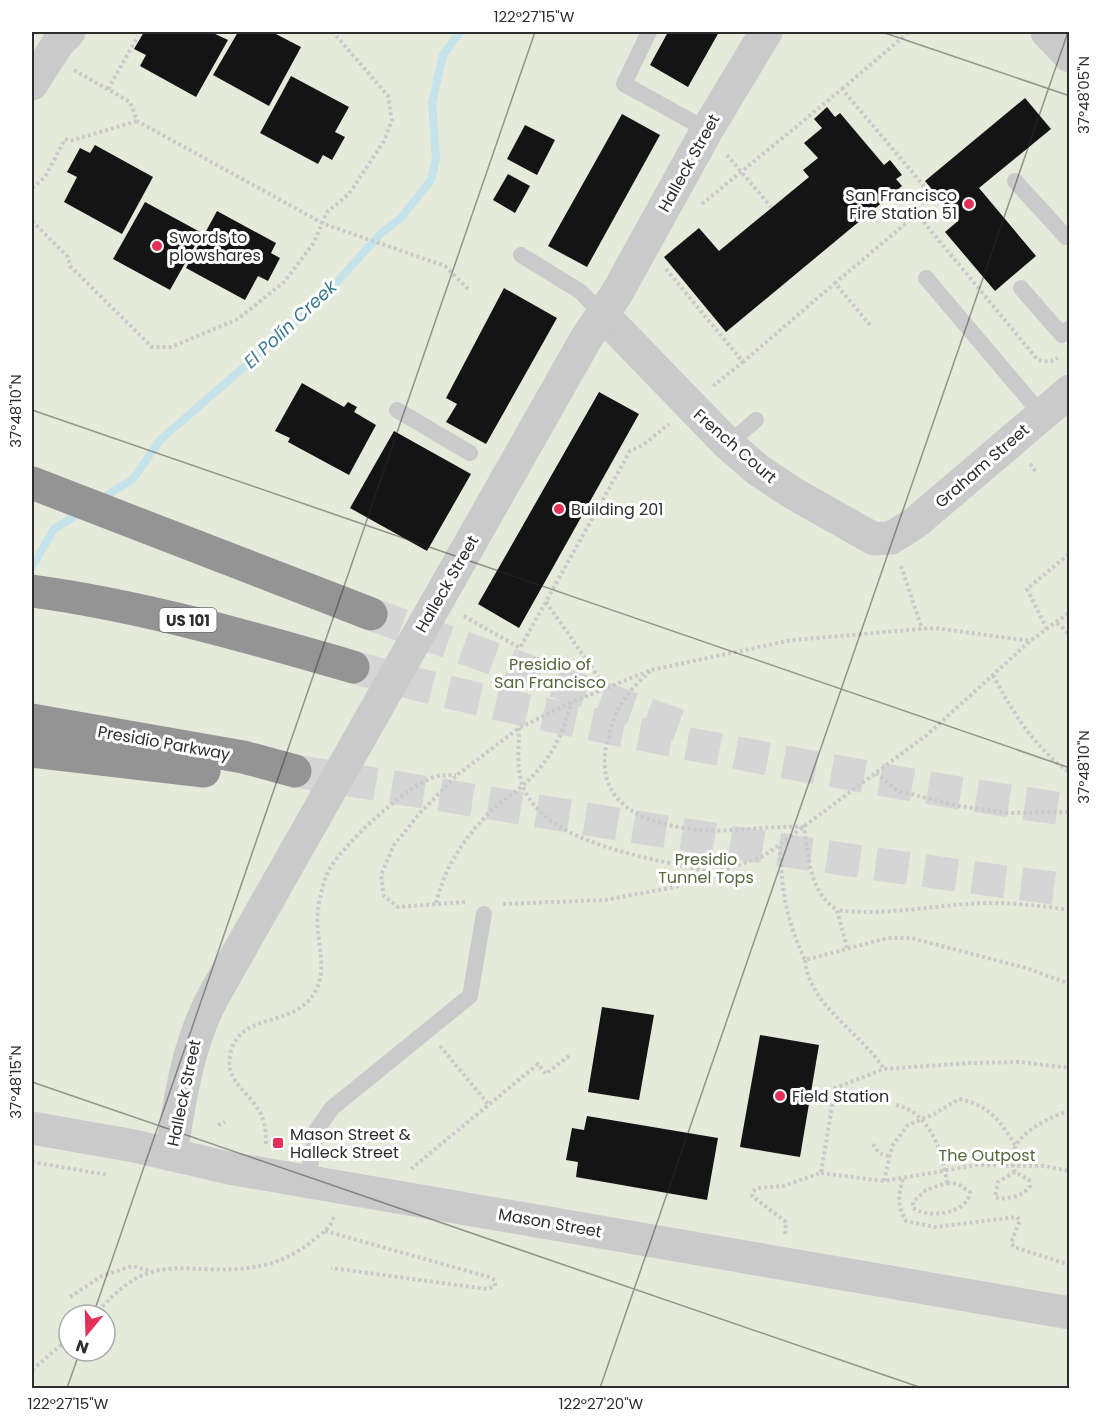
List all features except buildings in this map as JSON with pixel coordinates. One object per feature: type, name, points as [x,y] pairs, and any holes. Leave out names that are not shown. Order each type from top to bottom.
[{"type":"highway","points":[[32,483],[371,614]]},
{"type":"highway","name":"US 101","points":[[32,591],[203,624],[353,667]]},
{"type":"highway","name":"Presidio Parkway","points":[[32,720],[72,741],[243,757],[295,771]]},
{"type":"highway","points":[[32,751],[72,741]]},
{"type":"street","name":"Halleck Street","points":[[171,1154],[188,1060],[198,1028],[213,997],[587,337],[715,140],[766,32]]},
{"type":"street","points":[[32,84],[56,45]]},
{"type":"street","name":"French Court","points":[[603,315],[728,444],[758,470],[835,519],[896,552]]},
{"type":"street","name":"Graham Street","points":[[896,552],[915,523],[1070,391]]},
{"type":"street","name":"Mason Street","points":[[35,1128],[306,1182],[1070,1313]]},
{"type":"lane","points":[[649,32],[624,84],[715,140]]},
{"type":"lane","points":[[1016,181],[1066,237]]},
{"type":"lane","points":[[521,255],[581,292],[603,315]]},
{"type":"lane","points":[[926,278],[1042,414]]},
{"type":"lane","points":[[1021,288],[1062,335],[1070,328]]},
{"type":"lane","points":[[397,410],[470,453]]},
{"type":"lane","points":[[728,444],[756,420]]},
{"type":"lane","points":[[306,1182],[317,1129],[332,1108],[470,996],[491,909]]},
{"type":"path","points":[[32,221],[68,257],[70,266],[152,347],[161,349],[232,321],[261,303],[293,272],[324,224],[327,212],[345,198],[358,181],[384,141],[392,120],[393,109],[388,96],[333,32]]},
{"type":"path","points":[[693,211],[909,32]]},
{"type":"path","points":[[108,90],[138,36]]},
{"type":"path","points":[[56,45],[108,90],[130,102],[137,121],[324,224],[445,266],[470,291]]},
{"type":"path","points":[[711,388],[917,214],[925,196],[923,184],[842,89]]},
{"type":"path","points":[[32,188],[45,177],[65,139],[70,141],[137,121]]},
{"type":"path","points":[[715,140],[771,207]]},
{"type":"path","points":[[917,214],[1038,360],[1050,362],[1058,358]]},
{"type":"path","points":[[660,262],[743,362]]},
{"type":"path","points":[[835,283],[870,325]]},
{"type":"path","points":[[460,613],[520,648],[630,451],[643,445],[676,418]]},
{"type":"path","points":[[896,552],[922,628]]},
{"type":"path","points":[[1047,629],[1027,589],[1070,553]]},
{"type":"path","points":[[546,602],[606,688]]},
{"type":"path","points":[[491,909],[605,900],[675,887],[764,856],[928,734],[1030,640],[1070,612]]},
{"type":"path","points":[[1057,623],[1070,635]]},
{"type":"path","points":[[468,902],[398,908],[384,896],[381,875],[394,845],[457,774],[519,728],[572,702],[651,670],[792,640],[935,628],[1030,640]]},
{"type":"path","points":[[651,670],[625,698],[604,748],[605,779],[610,792],[619,801],[645,817],[686,829],[730,831],[770,825],[804,827]]},
{"type":"path","points":[[993,675],[1017,719],[1051,759],[1070,773]]},
{"type":"path","points":[[436,903],[440,887],[461,846],[489,813],[523,786],[559,741],[565,729],[572,702]]},
{"type":"path","points":[[519,728],[519,772],[533,805],[544,816],[588,840],[632,856],[714,873]]},
{"type":"path","points":[[876,773],[898,791],[959,806],[1009,813],[1070,812]]},
{"type":"path","points":[[266,1146],[263,1119],[250,1098],[235,1084],[231,1072],[231,1052],[235,1041],[249,1027],[295,1012],[315,991],[322,971],[318,931],[321,895],[330,868],[342,851],[360,831],[398,799],[436,776],[457,774]]},
{"type":"path","points":[[804,827],[812,881],[828,904],[837,910],[862,914],[971,904],[1046,906],[1070,910]]},
{"type":"path","points":[[780,846],[783,893],[790,928],[805,960],[806,975],[827,1005],[875,1056],[884,1069]]},
{"type":"path","points":[[837,910],[847,948]]},
{"type":"path","points":[[805,960],[888,938],[911,938],[1026,968],[1070,984]]},
{"type":"path","points":[[410,1170],[538,1064],[546,1074],[570,1055]]},
{"type":"path","points":[[821,1173],[835,1088],[884,1069],[1000,1062],[1070,1068]]},
{"type":"path","points":[[455,1064],[489,1105]]},
{"type":"path","points":[[884,1181],[892,1146],[908,1125],[922,1120],[959,1099],[973,1101],[996,1115],[1016,1147]]},
{"type":"path","points":[[896,1105],[904,1106],[922,1120],[939,1149],[947,1183]]},
{"type":"path","points":[[1015,1172],[1012,1159],[1016,1147],[1031,1130],[1070,1110]]},
{"type":"path","points":[[218,1125],[225,1122]]},
{"type":"path","points":[[873,1144],[879,1153],[891,1157]]},
{"type":"path","points":[[785,1234],[786,1222],[756,1202],[752,1196],[753,1191],[758,1188],[783,1186],[821,1173],[884,1181],[977,1165],[1044,1166],[1070,1172]]},
{"type":"path","points":[[1015,1172],[1029,1180],[1030,1186],[1027,1191],[1006,1198],[995,1197],[998,1182],[1015,1172]]},
{"type":"path","points":[[903,1179],[898,1196],[900,1211],[906,1221],[935,1227],[1017,1217],[1020,1220],[1011,1243],[1014,1247],[1070,1265]]},
{"type":"path","points":[[947,1183],[958,1184],[970,1192],[970,1198],[963,1206],[946,1212],[927,1213],[913,1208],[913,1202],[926,1190],[947,1183]]},
{"type":"path","points":[[107,1303],[125,1286],[152,1272],[168,1269],[242,1270],[271,1266],[300,1251],[325,1231],[333,1222],[334,1211]]},
{"type":"path","points":[[325,1231],[489,1277],[495,1280],[495,1286],[487,1289],[331,1268]]},
{"type":"path","points":[[70,1298],[102,1276],[132,1266],[152,1272]]},
{"type":"path","points":[[32,1370],[57,1348]]},
{"type":"green space","name":"Presidio of San Francisco","points":[[32,32],[1069,32],[1069,1388],[32,1388]]},
{"type":"waterway","name":"El Polín Creek","points":[[99,500],[133,479],[160,440],[320,301],[381,233],[400,219],[431,180],[436,159],[432,103],[443,55],[460,32]]},
{"type":"waterway","name":"El Polín Creek","points":[[32,567],[54,529],[81,512]]},
{"type":"tunnel","points":[[371,614],[685,728]]},
{"type":"tunnel","points":[[353,667],[510,706],[668,740],[884,780],[1070,810]]},
{"type":"tunnel","points":[[295,771],[779,849],[1070,890]]},
{"type":"place","name":"San Francisco Fire Station 51","points":[[969,204]]},
{"type":"place","name":"Swords to plowshares","points":[[157,246]]},
{"type":"place","name":"Building 201","points":[[559,509]]},
{"type":"place","name":"Field Station","points":[[780,1096]]},
{"type":"place","name":"Mason Street & Halleck Street","points":[[278,1143]]},
{"type":"park label","name":"Presidio Tunnel Tops","points":[[706,868]]},
{"type":"park label","name":"The Outpost","points":[[987,1155]]}]
